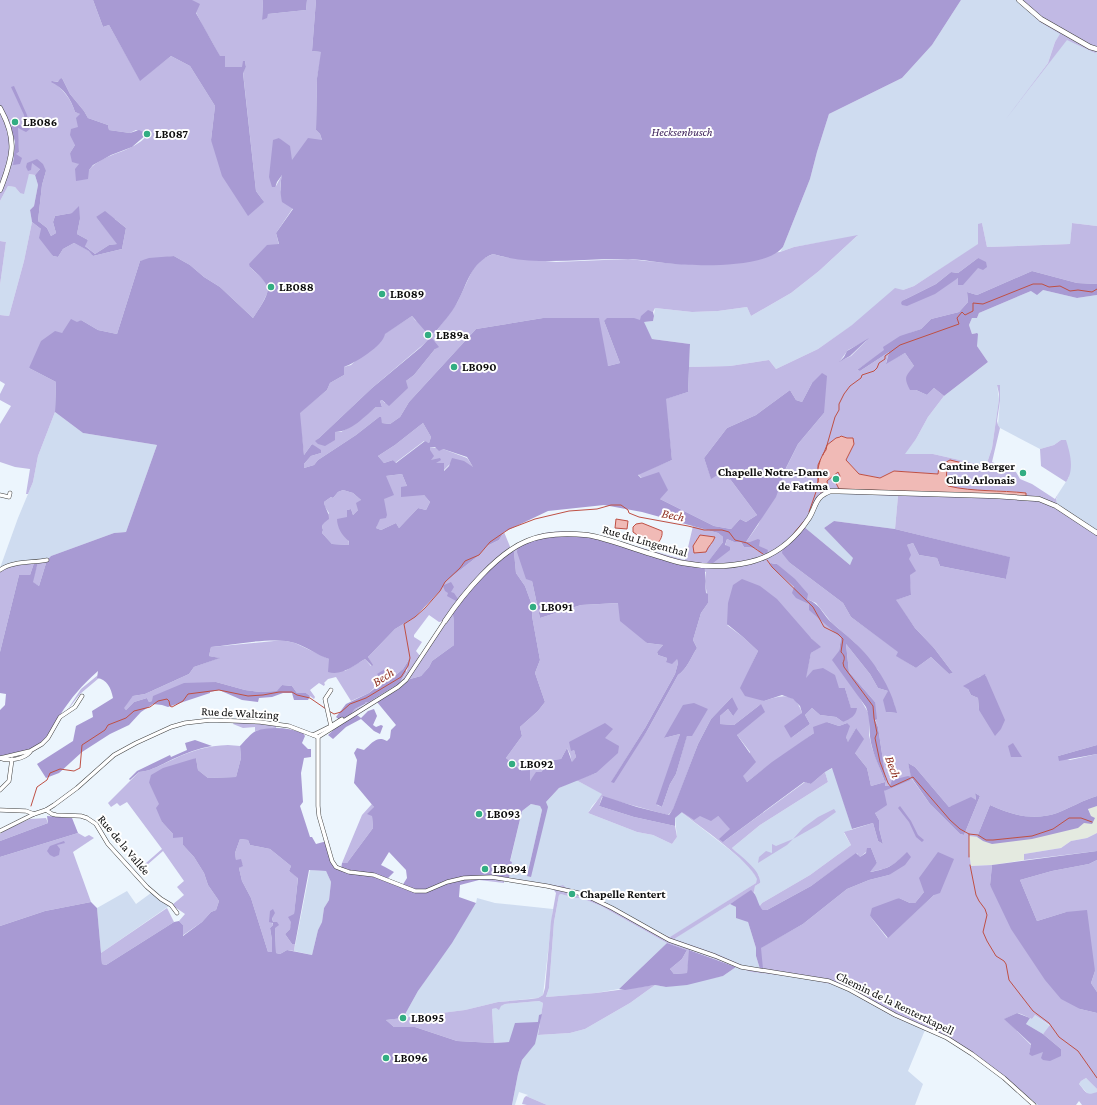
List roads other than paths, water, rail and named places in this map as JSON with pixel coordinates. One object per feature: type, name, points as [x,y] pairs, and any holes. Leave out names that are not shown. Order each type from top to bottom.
[{"type":"street","points":[[1019,0],[1041,20],[1090,47],[1097,49]]},
{"type":"street","points":[[0,108],[10,128],[12,147],[8,170],[0,190]]},
{"type":"street","name":"Rue du Lingenthal","points":[[445,621],[452,610],[484,573],[511,550],[526,541],[540,537],[574,534],[597,537],[684,563],[723,565],[748,562],[769,555],[783,547],[803,526],[810,516],[816,501],[821,495],[831,491],[1039,499],[1056,506],[1097,533]]},
{"type":"street","points":[[0,495],[9,497],[10,492]]},
{"type":"street","points":[[0,570],[10,565],[47,560]]},
{"type":"street","points":[[318,737],[398,687],[406,680],[445,621]]},
{"type":"street","points":[[331,690],[325,698],[331,726]]},
{"type":"street","points":[[0,758],[30,751],[42,744],[48,738],[60,717],[75,707],[82,696]]},
{"type":"street","points":[[313,735],[350,714],[352,715]]},
{"type":"street","name":"Rue de Waltzing","points":[[0,831],[34,814],[46,810],[77,788],[114,755],[136,743],[172,727],[185,723],[211,720],[260,722],[289,726],[318,737]]},
{"type":"street","name":"Chemin de la Rentertkapell","points":[[318,737],[319,816],[332,861],[336,867],[349,872],[374,875],[415,891],[426,891],[447,882],[464,878],[491,877],[583,894],[612,908],[669,940],[745,968],[838,984],[895,1015],[947,1038],[972,1054],[1004,1078],[1034,1105]]},
{"type":"street","points":[[0,758],[7,760],[26,756],[30,751]]},
{"type":"street","points":[[0,790],[9,781],[12,759]]},
{"type":"street","points":[[0,810],[26,811],[34,814]]},
{"type":"street","name":"Rue de la Vallée","points":[[46,810],[56,815],[82,816],[91,820],[99,828],[108,844],[147,887],[161,900],[171,905],[177,913]]},
{"type":"waterway","points":[[823,455],[835,417],[839,410],[839,404],[844,394],[850,386],[861,378],[862,375],[874,371],[879,363],[885,359],[885,356],[900,345],[959,324],[957,318],[962,312],[965,315],[973,311],[973,303],[983,304],[1033,284],[1042,284],[1049,287],[1060,286],[1070,291],[1078,290],[1092,292],[1097,289]]},
{"type":"waterway","points":[[818,468],[820,461]]},
{"type":"waterway","points":[[818,482],[819,471]]},
{"type":"waterway","points":[[809,512],[817,489]]},
{"type":"waterway","name":"Bech","points":[[329,711],[334,714],[341,712],[350,704],[366,698],[401,677],[408,666],[410,658],[404,624],[425,608],[440,591],[445,582],[460,568],[465,561],[479,555],[490,542],[509,529],[535,519],[569,511],[597,509],[611,505],[621,505],[628,510],[629,513],[639,517],[704,530],[722,530],[729,532],[735,540],[747,543],[763,554]]},
{"type":"waterway","points":[[794,533],[805,520]]},
{"type":"waterway","name":"Bech","points":[[767,560],[772,567],[813,607],[824,627],[838,634],[843,639],[841,652],[844,657],[844,667],[873,706],[877,733],[875,738],[880,762],[891,787],[913,777],[950,820],[960,829],[969,834],[978,835],[986,840],[1032,836],[1053,829],[1069,818],[1081,818],[1092,822]]},
{"type":"waterway","name":"Bech","points":[[31,806],[37,787],[47,780],[50,773],[60,769],[74,771],[80,768],[82,745],[105,730],[108,725],[126,718],[134,711],[150,707],[158,701],[167,699],[172,707],[183,701],[188,694],[219,690],[248,696],[292,692],[297,695],[310,698],[326,709]]},
{"type":"waterway","points":[[969,834],[969,857]]},
{"type":"waterway","points":[[970,865],[976,895],[987,915],[983,932],[996,956],[1006,964],[1009,980],[1033,1011],[1049,1023],[1059,1037],[1078,1051],[1097,1078]]},
{"type":"place","name":"LB086","points":[[15,122]]},
{"type":"place","name":"LB087","points":[[147,134]]},
{"type":"place","name":"LB088","points":[[271,287]]},
{"type":"place","name":"LB089","points":[[382,294]]},
{"type":"place","name":"LB89a","points":[[428,335]]},
{"type":"place","name":"LB090","points":[[454,367]]},
{"type":"place","name":"Cantine Berger Club Arlonais","points":[[1023,473]]},
{"type":"place","name":"Chapelle Notre-Dame de Fatima","points":[[836,479]]},
{"type":"place","name":"LB091","points":[[533,607]]},
{"type":"place","name":"LB092","points":[[512,764]]},
{"type":"place","name":"LB093","points":[[479,814]]},
{"type":"place","name":"LB094","points":[[485,869]]},
{"type":"place","name":"Chapelle Rentert","points":[[572,894]]},
{"type":"place","name":"LB095","points":[[403,1018]]},
{"type":"place","name":"LB096","points":[[386,1058]]},
{"type":"park label","name":"Hecksenbusch","points":[[682,132]]}]
